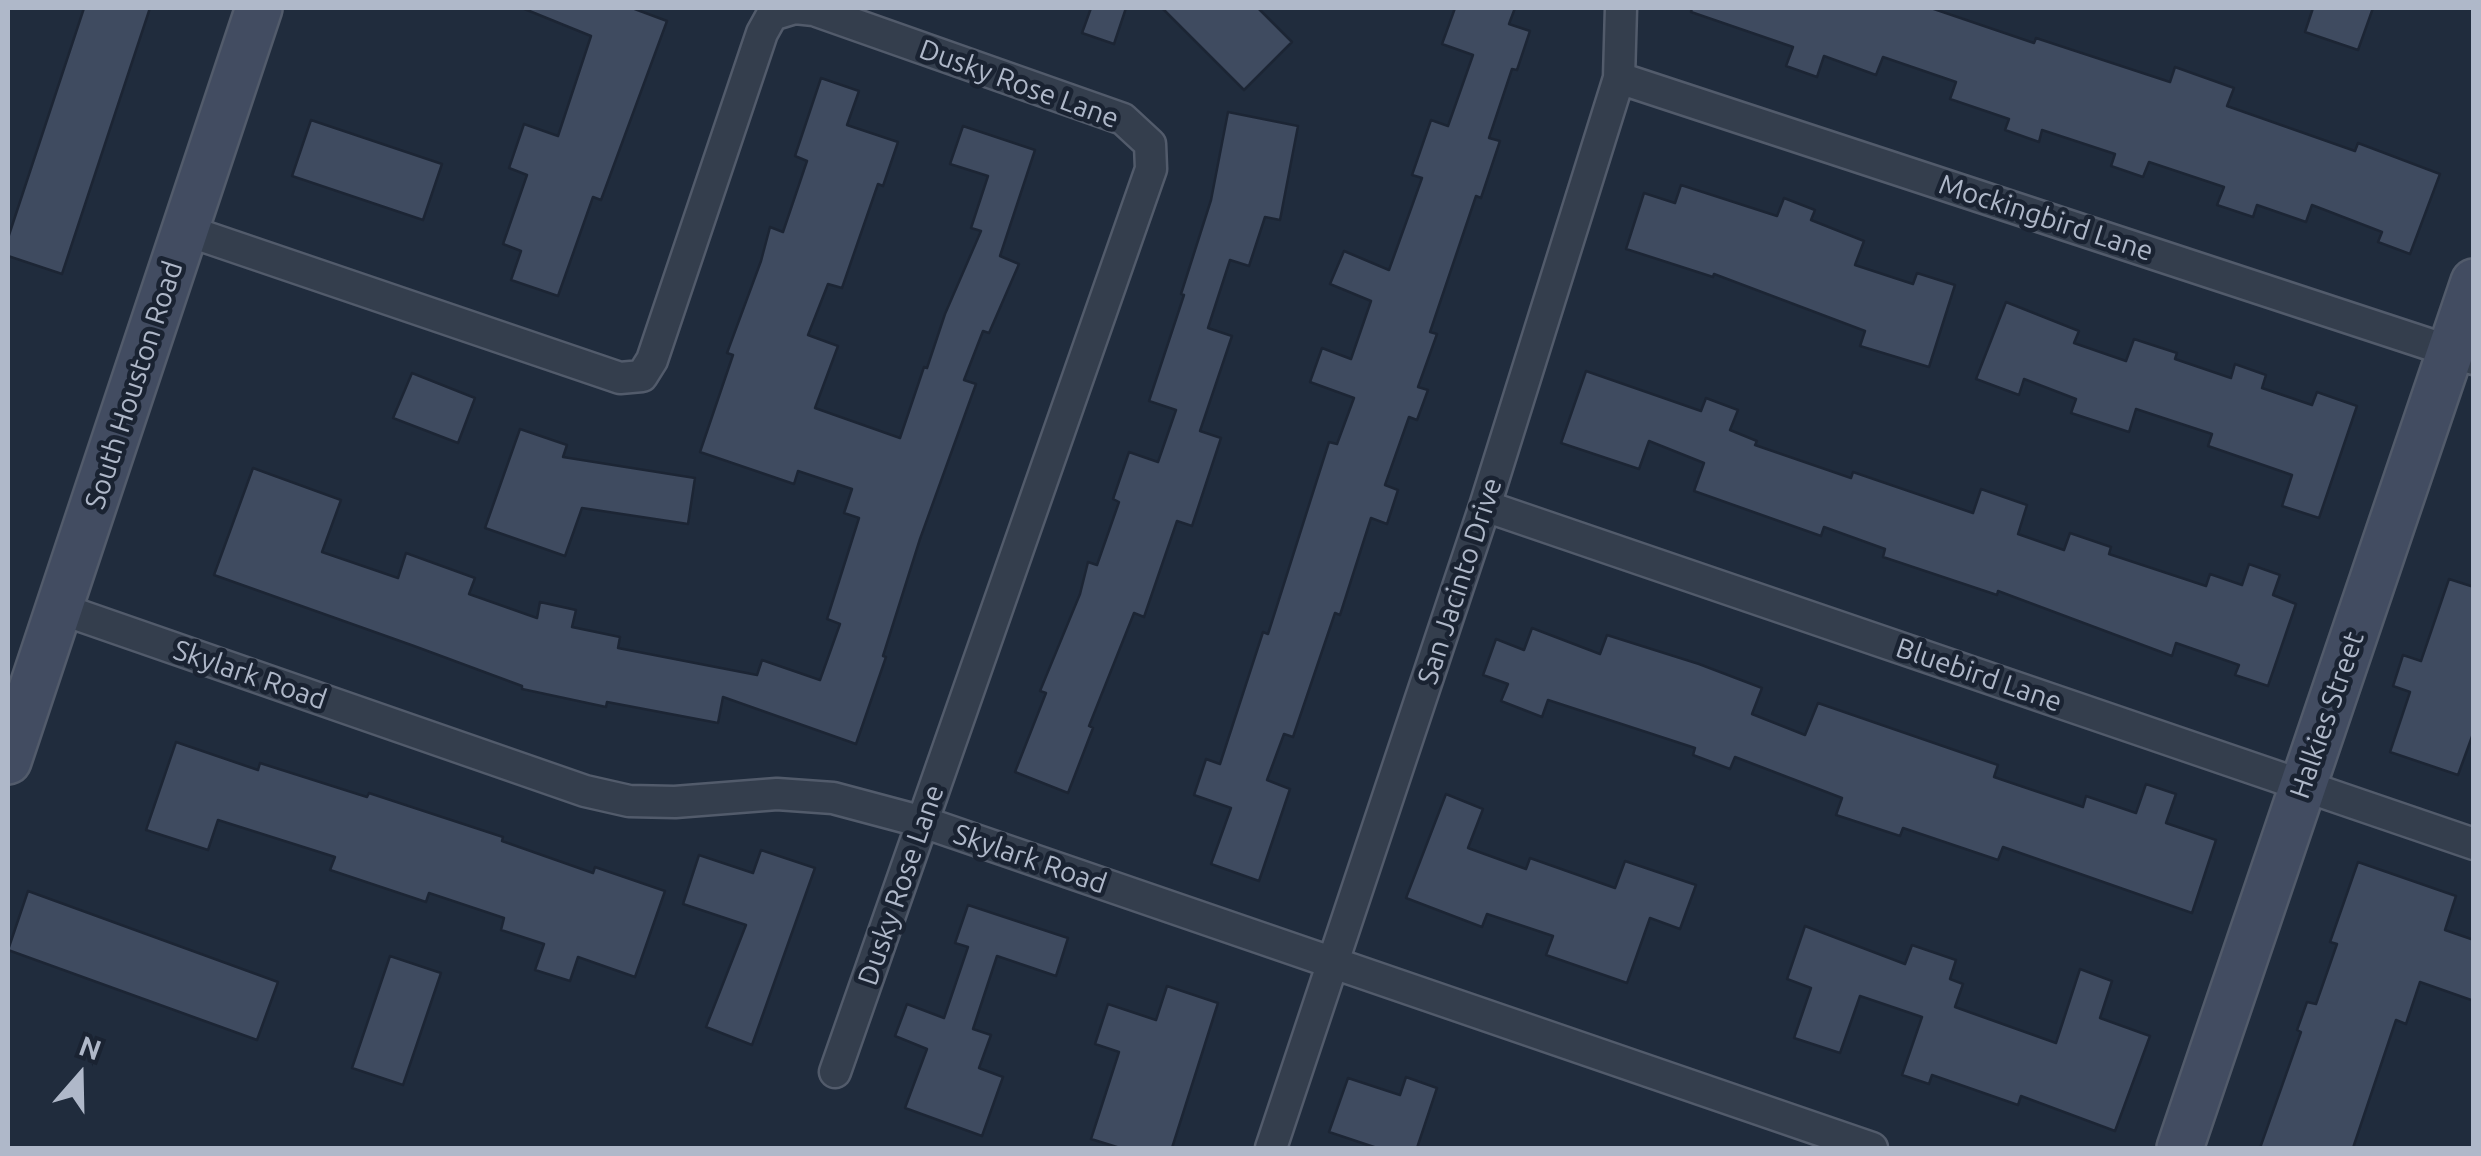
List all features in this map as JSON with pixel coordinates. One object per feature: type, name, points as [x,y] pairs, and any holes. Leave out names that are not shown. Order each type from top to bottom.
[{"type":"street","name":"South Houston Road","points":[[8,761],[22,690],[61,609],[260,8]]},
{"type":"street","name":"Dusky Rose Lane","points":[[185,230],[620,378],[642,376],[652,360],[762,33],[772,15],[794,8],[814,10],[1123,119],[1150,144],[1151,169],[835,1072]]},
{"type":"street","name":"San Jacinto Drive","points":[[1271,1148],[1485,506],[1619,78],[1621,8]]},
{"type":"street","name":"Mockingbird Lane","points":[[1619,78],[2462,355]]},
{"type":"street","name":"Halkies Street","points":[[2180,1148],[2303,785],[2462,355],[2474,282]]},
{"type":"street","name":"Bluebird Lane","points":[[1485,506],[2474,844]]},
{"type":"street","name":"Skylark Road","points":[[61,609],[600,794],[629,801],[660,802],[777,794],[834,798],[924,822],[1872,1148]]},
{"type":"building","points":[[84,8],[150,8],[62,274],[8,256],[8,238]]},
{"type":"building","points":[[522,8],[632,8],[667,21],[601,200],[593,197],[558,296],[511,280],[521,251],[503,244],[527,175],[509,168],[524,124],[558,136],[591,36]]},
{"type":"building","points":[[1091,8],[1126,8],[1114,44],[1082,33]]},
{"type":"building","points":[[1162,8],[1258,8],[1292,42],[1244,90]]},
{"type":"building","points":[[1455,8],[1515,8],[1509,24],[1530,31],[1517,70],[1512,69],[1489,138],[1500,141],[1481,198],[1476,196],[1430,332],[1437,334],[1418,387],[1428,390],[1417,420],[1409,417],[1385,485],[1398,490],[1387,524],[1371,518],[1340,615],[1335,613],[1293,737],[1284,734],[1267,780],[1290,789],[1259,881],[1211,864],[1231,808],[1194,795],[1206,759],[1220,764],[1263,632],[1268,634],[1329,442],[1337,444],[1354,398],[1310,382],[1322,348],[1351,359],[1371,301],[1330,284],[1344,251],[1389,270],[1422,178],[1412,175],[1431,120],[1448,126],[1473,55],[1442,44]]},
{"type":"building","points":[[1692,8],[1931,8],[2170,82],[2175,67],[2234,88],[2227,106],[2355,151],[2358,143],[2440,174],[2410,254],[2378,242],[2382,232],[2312,205],[2306,222],[2257,205],[2253,217],[2217,205],[2224,187],[2149,162],[2143,177],[2111,166],[2115,154],[2042,130],[2039,142],[2005,130],[2009,119],[1950,99],[1956,82],[1883,57],[1876,75],[1824,56],[1817,77],[1786,66],[1793,47],[1691,12]]},
{"type":"building","points":[[2313,8],[2373,8],[2358,50],[2305,32]]},
{"type":"building","points":[[821,78],[859,91],[847,125],[898,142],[883,186],[878,184],[842,288],[828,284],[808,335],[838,346],[815,408],[900,438],[924,367],[927,368],[945,314],[981,231],[971,228],[988,176],[950,164],[963,126],[1035,150],[1000,256],[1019,264],[989,333],[983,331],[964,380],[976,384],[920,539],[856,744],[723,697],[718,723],[607,702],[606,707],[522,689],[214,575],[253,468],[341,500],[322,552],[398,578],[406,553],[475,578],[469,594],[537,618],[540,602],[576,610],[572,627],[620,637],[618,648],[757,675],[762,660],[820,680],[840,624],[827,619],[859,518],[844,513],[852,489],[798,471],[794,484],[700,452],[733,355],[727,353],[770,227],[783,232],[807,161],[795,156]]},
{"type":"building","points":[[1228,112],[1298,126],[1280,220],[1265,217],[1249,266],[1230,260],[1208,328],[1232,336],[1200,431],[1221,438],[1192,526],[1177,521],[1144,617],[1134,613],[1089,726],[1093,728],[1068,793],[1015,772],[1046,693],[1040,691],[1080,594],[1088,562],[1097,565],[1119,502],[1113,499],[1129,452],[1158,462],[1176,410],[1149,401],[1211,200]]},
{"type":"building","points":[[311,120],[442,164],[423,220],[292,176]]},
{"type":"building","points":[[1681,185],[1777,216],[1784,198],[1815,210],[1811,220],[1864,241],[1855,265],[1913,284],[1917,273],[1955,285],[1929,367],[1860,346],[1865,331],[1714,274],[1713,277],[1626,249],[1644,193],[1675,203]]},
{"type":"building","points":[[2006,302],[2079,331],[2074,343],[2126,361],[2134,339],[2177,353],[2175,359],[2231,378],[2235,364],[2266,375],[2262,388],[2312,405],[2317,392],[2357,406],[2319,518],[2282,506],[2292,475],[2208,446],[2212,434],[2136,409],[2129,432],[2071,413],[2076,399],[2024,379],[2019,395],[1976,379]]},
{"type":"building","points":[[1586,371],[1701,411],[1706,398],[1738,410],[1730,430],[1757,441],[1755,445],[1851,478],[1853,472],[1973,513],[1981,489],[2027,505],[2018,534],[2064,550],[2070,533],[2111,547],[2109,554],[2206,586],[2210,574],[2242,585],[2249,564],[2280,575],[2273,595],[2296,604],[2268,686],[2235,675],[2239,665],[2176,643],[2172,656],[1998,591],[1997,595],[1883,557],[1885,549],[1824,527],[1821,536],[1694,491],[1704,463],[1649,441],[1639,469],[1561,443]]},
{"type":"building","points":[[412,373],[475,398],[458,443],[393,418]]},
{"type":"building","points":[[520,429],[567,445],[563,457],[695,478],[688,524],[582,508],[565,556],[485,528]]},
{"type":"building","points":[[2449,579],[2474,587],[2474,731],[2458,775],[2390,752],[2410,692],[2393,686],[2403,655],[2421,661]]},
{"type":"building","points":[[1532,628],[1600,654],[1607,635],[1762,688],[1752,714],[1805,735],[1818,703],[1998,765],[1994,777],[2083,807],[2086,796],[2136,813],[2146,784],[2176,794],[2166,823],[2216,840],[2192,913],[2003,847],[1998,860],[1903,828],[1900,836],[1836,815],[1842,798],[1735,757],[1730,769],[1693,755],[1695,748],[1548,700],[1542,717],[1501,701],[1508,684],[1483,675],[1496,639],[1524,650]]},
{"type":"building","points":[[176,742],[258,770],[260,763],[367,797],[369,793],[503,837],[502,841],[593,873],[595,867],[665,891],[635,977],[578,957],[570,981],[535,970],[544,944],[501,930],[504,918],[429,893],[426,902],[330,870],[335,857],[218,820],[208,850],[146,830]]},
{"type":"building","points":[[1446,794],[1483,809],[1468,848],[1526,869],[1530,858],[1615,888],[1625,861],[1696,885],[1680,929],[1650,918],[1627,983],[1546,955],[1553,936],[1487,914],[1482,927],[1406,898]]},
{"type":"building","points":[[761,850],[815,868],[752,1045],[706,1027],[746,925],[683,904],[699,855],[753,873]]},
{"type":"building","points":[[2358,862],[2456,896],[2445,930],[2474,940],[2474,1001],[2420,982],[2406,1024],[2396,1020],[2353,1148],[2260,1148],[2301,1032],[2297,1030],[2307,1002],[2316,1004],[2337,944],[2330,942]]},
{"type":"building","points":[[28,891],[278,982],[257,1040],[8,950]]},
{"type":"building","points":[[968,905],[1068,938],[1056,976],[997,956],[973,1029],[991,1035],[979,1068],[1003,1077],[982,1136],[905,1108],[927,1049],[895,1036],[907,1004],[944,1018],[968,947],[955,943]]},
{"type":"building","points":[[1805,926],[1905,964],[1912,945],[1956,960],[1950,979],[1963,984],[1955,1007],[2056,1043],[2080,969],[2112,981],[2100,1018],[2150,1036],[2115,1131],[2021,1096],[2018,1105],[1932,1075],[1929,1084],[1902,1075],[1922,1017],[1860,996],[1840,1053],[1794,1038],[1811,988],[1787,979]]},
{"type":"building","points":[[390,956],[441,973],[403,1085],[352,1068]]},
{"type":"building","points":[[1167,986],[1218,1003],[1172,1148],[1120,1148],[1091,1139],[1119,1052],[1095,1044],[1108,1004],[1156,1020]]},
{"type":"building","points":[[1406,1077],[1437,1088],[1417,1148],[1377,1148],[1329,1132],[1348,1078],[1400,1095]]}]
